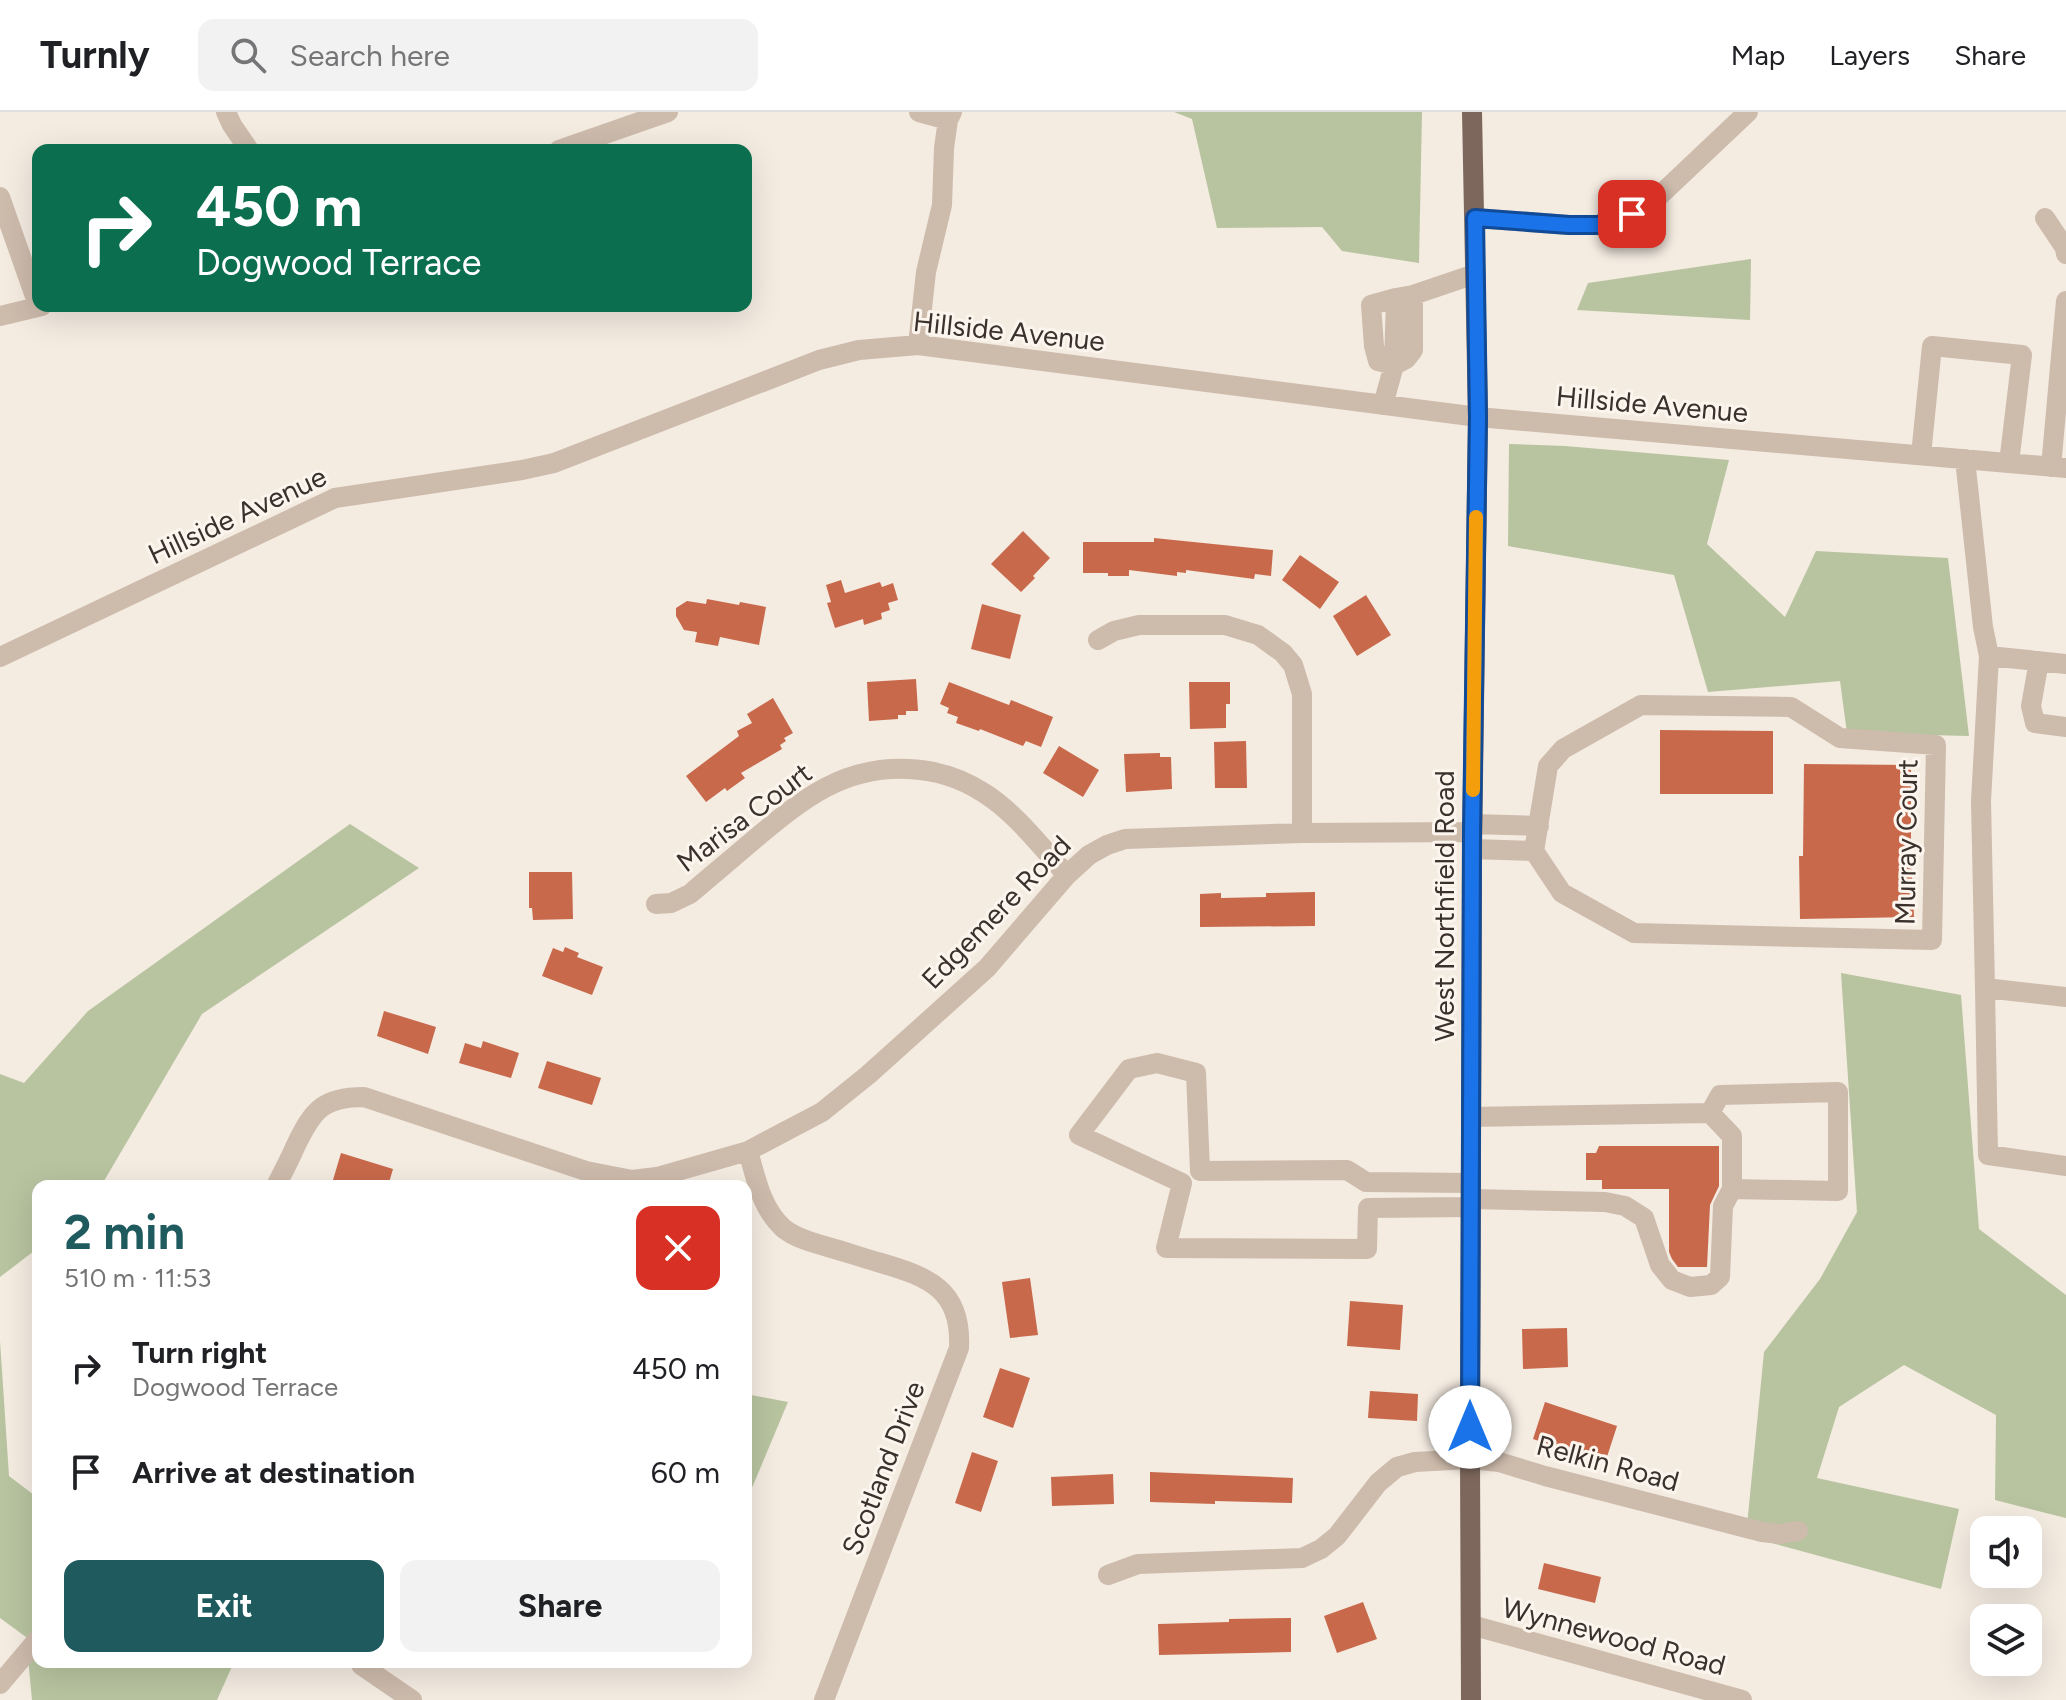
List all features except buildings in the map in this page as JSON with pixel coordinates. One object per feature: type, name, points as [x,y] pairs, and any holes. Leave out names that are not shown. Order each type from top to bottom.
[{"type":"main road","name":"West Northfield Road","points":[[1471,1700],[1472,835],[1478,417],[1472,112]]},
{"type":"street","points":[[226,112],[245,144]]},
{"type":"street","points":[[576,144],[668,112]]},
{"type":"street","points":[[918,345],[926,272],[942,205],[944,148],[950,116],[919,112]]},
{"type":"street","points":[[1475,218],[1598,225],[1632,214],[1657,198],[1748,112]]},
{"type":"street","points":[[0,197],[32,286]]},
{"type":"street","points":[[2045,218],[2066,254]]},
{"type":"street","points":[[1383,405],[1394,365],[1405,296],[1475,274]]},
{"type":"street","points":[[2058,467],[2066,301]]},
{"type":"street","points":[[0,316],[32,308]]},
{"type":"street","name":"Hillside Avenue","points":[[0,657],[335,498],[554,463],[819,360],[859,350],[918,345],[1478,417],[2058,467]]},
{"type":"street","points":[[1921,455],[1932,346],[2022,355],[2009,463]]},
{"type":"street","points":[[1965,459],[1983,627],[1989,656],[1981,801],[1988,1155],[2066,1166]]},
{"type":"street","points":[[1098,640],[1114,631],[1139,625],[1225,625],[1258,635],[1283,653],[1293,665],[1302,694],[1302,833]]},
{"type":"street","points":[[1989,656],[2066,664]]},
{"type":"street","points":[[2039,661],[2031,706],[2035,723],[2066,727]]},
{"type":"street","name":"Murray Court","points":[[1534,851],[1562,893],[1634,933],[1932,940],[1936,745],[1840,738],[1791,707],[1641,705],[1563,749],[1548,766],[1539,826]]},
{"type":"street","name":"Marisa Court","points":[[656,904],[671,903],[690,894],[795,806],[820,790],[861,773],[887,769],[937,772],[983,793],[1004,808],[1067,875]]},
{"type":"street","points":[[1539,826],[1534,851],[1472,835],[1539,826]]},
{"type":"street","name":"Edgemere Road","points":[[644,1180],[748,1151],[822,1112],[987,968],[1067,875],[1089,855],[1107,845],[1125,839],[1302,833],[1472,835]]},
{"type":"street","points":[[1985,988],[2066,997]]},
{"type":"street","points":[[1471,1117],[1710,1113],[1732,1136],[1732,1189],[1723,1206],[1720,1277],[1711,1285],[1690,1287],[1672,1280],[1660,1265],[1644,1218],[1625,1206],[1605,1202],[1471,1196],[1366,1182],[1347,1170],[1200,1171],[1196,1073],[1157,1063],[1129,1069],[1079,1135],[1182,1183],[1166,1248],[1367,1249],[1368,1208],[1471,1196]]},
{"type":"street","points":[[1710,1113],[1720,1095],[1838,1092],[1838,1191],[1732,1189]]},
{"type":"street","name":"Edgemere Road","points":[[279,1180],[308,1122],[319,1109],[346,1097],[364,1097],[620,1180]]},
{"type":"street","name":"Scotland Drive","points":[[748,1151],[769,1213],[785,1230],[809,1242],[910,1271],[927,1279],[944,1293],[952,1306],[959,1333],[959,1348],[824,1700]]},
{"type":"street","name":"Relkin Road","points":[[1108,1575],[1138,1564],[1302,1558],[1321,1549],[1337,1536],[1378,1483],[1397,1467],[1415,1462],[1470,1459],[1499,1462],[1762,1532],[1780,1534],[1798,1531]]},
{"type":"street","name":"Wynnewood Road","points":[[1471,1625],[1742,1700]]},
{"type":"street","points":[[0,1684],[32,1646]]},
{"type":"street","points":[[365,1668],[412,1700]]},
{"type":"green space","points":[[1174,112],[1422,112],[1419,263],[1342,251],[1322,227],[1217,228],[1192,119]]},
{"type":"green space","points":[[1751,259],[1750,320],[1577,310],[1588,283]]},
{"type":"green space","points":[[1509,444],[1729,460],[1707,544],[1785,617],[1816,551],[1948,558],[1969,736],[1847,733],[1840,681],[1708,692],[1674,575],[1508,546]]},
{"type":"green space","points":[[350,824],[419,868],[202,1014],[105,1180],[32,1180],[32,1253],[0,1277],[0,1074],[24,1083],[88,1011]]},
{"type":"green space","points":[[1841,973],[1961,995],[1979,1229],[2066,1295],[2066,1518],[1995,1500],[1996,1415],[1904,1365],[1839,1407],[1817,1478],[1959,1509],[1941,1589],[1746,1536],[1764,1352],[1820,1279],[1857,1212]]},
{"type":"green space","points":[[0,1341],[9,1476],[32,1493],[32,1668],[231,1668],[217,1700],[32,1700],[26,1637],[0,1618]]},
{"type":"green space","points":[[752,1395],[788,1402],[752,1488]]},
{"type":"slow traffic","points":[[1473,790],[1476,517]]},
{"type":"route","points":[[1470,1427],[1472,832],[1478,417],[1475,218],[1598,225],[1632,214]]}]
